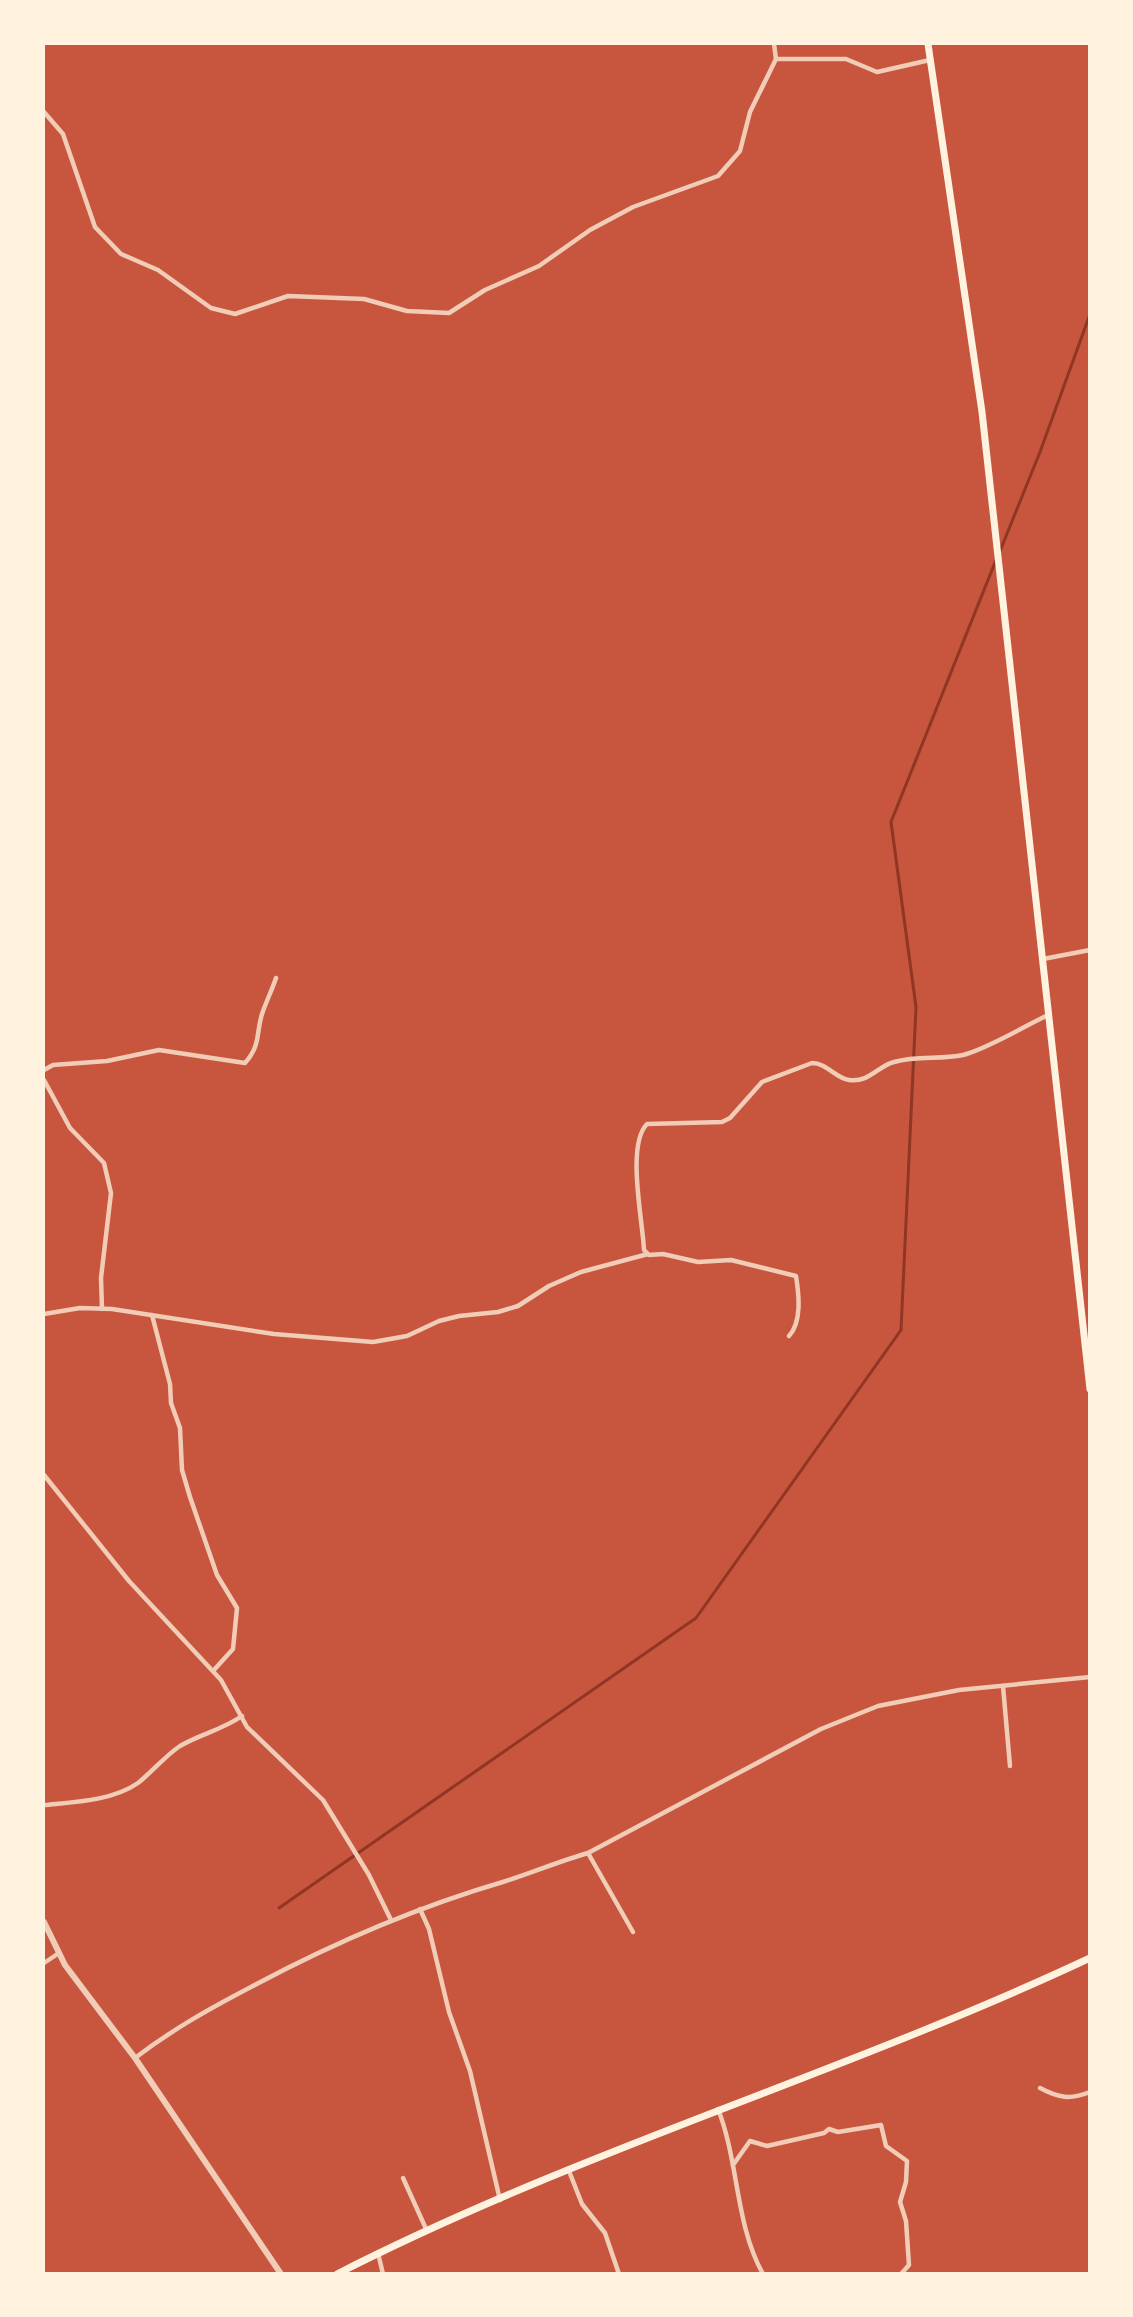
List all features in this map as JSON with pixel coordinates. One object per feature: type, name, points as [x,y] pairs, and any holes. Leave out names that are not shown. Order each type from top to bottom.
[{"type":"main road","points":[[928,44],[982,412],[1013,683],[1040,959],[1089,1389]]},
{"type":"main road","points":[[337,2274],[427,2231],[569,2171],[718,2109],[935,2028],[1089,1958]]},
{"type":"street","points":[[44,112],[63,134],[95,228],[121,254],[159,270],[211,308],[235,314],[288,296],[364,299],[407,311],[449,313],[485,290],[539,266],[590,230],[633,207],[717,176],[740,151],[750,112],[776,59],[774,44]]},
{"type":"street","points":[[776,59],[846,59],[876,72],[930,60]]},
{"type":"street","points":[[1040,959],[1089,950]]},
{"type":"street","points":[[44,1070],[53,1065],[107,1060],[159,1050],[245,1063],[252,1055],[260,1037],[261,1016],[276,978]]},
{"type":"street","points":[[648,1254],[644,1250],[644,1229],[638,1207],[638,1146],[643,1128],[647,1124],[722,1122],[730,1118],[762,1082],[800,1067],[820,1063],[846,1080],[856,1080],[874,1076],[887,1065],[906,1058],[964,1054],[1047,1016]]},
{"type":"street","points":[[44,1080],[70,1128],[104,1163],[111,1193],[101,1278],[102,1309]]},
{"type":"street","points":[[44,1314],[80,1308],[102,1309],[274,1334],[328,1336],[356,1343],[388,1341],[439,1321],[498,1312],[518,1306],[549,1286],[581,1272],[648,1254],[663,1254],[698,1262],[731,1260],[796,1276],[798,1310],[795,1330],[789,1336]]},
{"type":"street","points":[[152,1315],[168,1375],[171,1403],[180,1428],[182,1470],[217,1575],[237,1608],[232,1649],[213,1671]]},
{"type":"street","points":[[44,1475],[129,1581],[222,1680],[247,1727],[323,1800],[369,1875],[391,1920]]},
{"type":"street","points":[[135,2058],[174,2028],[290,1966],[420,1909],[553,1862],[588,1854],[821,1729],[878,1706],[959,1689],[1089,1677]]},
{"type":"street","points":[[1004,1686],[1010,1766]]},
{"type":"street","points":[[44,1805],[106,1797],[136,1784],[185,1744],[199,1736],[216,1732],[242,1716]]},
{"type":"street","points":[[588,1854],[633,1932]]},
{"type":"street","points":[[420,1909],[429,1929],[449,2012],[470,2071],[500,2200]]},
{"type":"street","points":[[44,1922],[59,1953],[135,2058],[281,2274]]},
{"type":"street","points":[[44,1963],[59,1953]]},
{"type":"street","points":[[1040,2088],[1055,2096],[1072,2099],[1089,2092]]},
{"type":"street","points":[[718,2109],[754,2258],[763,2274]]},
{"type":"street","points":[[732,2165],[750,2141],[767,2146],[825,2133],[830,2129],[838,2132],[881,2125],[886,2146],[907,2161],[906,2182],[900,2202],[906,2221],[909,2265],[902,2274]]},
{"type":"street","points":[[569,2171],[582,2204],[605,2233],[619,2274]]},
{"type":"street","points":[[403,2178],[427,2231]]},
{"type":"street","points":[[378,2253],[382,2274]]},
{"type":"waterway","points":[[1000,551],[1040,452],[1090,314]]},
{"type":"waterway","points":[[279,1908],[696,1618],[901,1330],[916,1007],[891,822],[996,560]]}]
